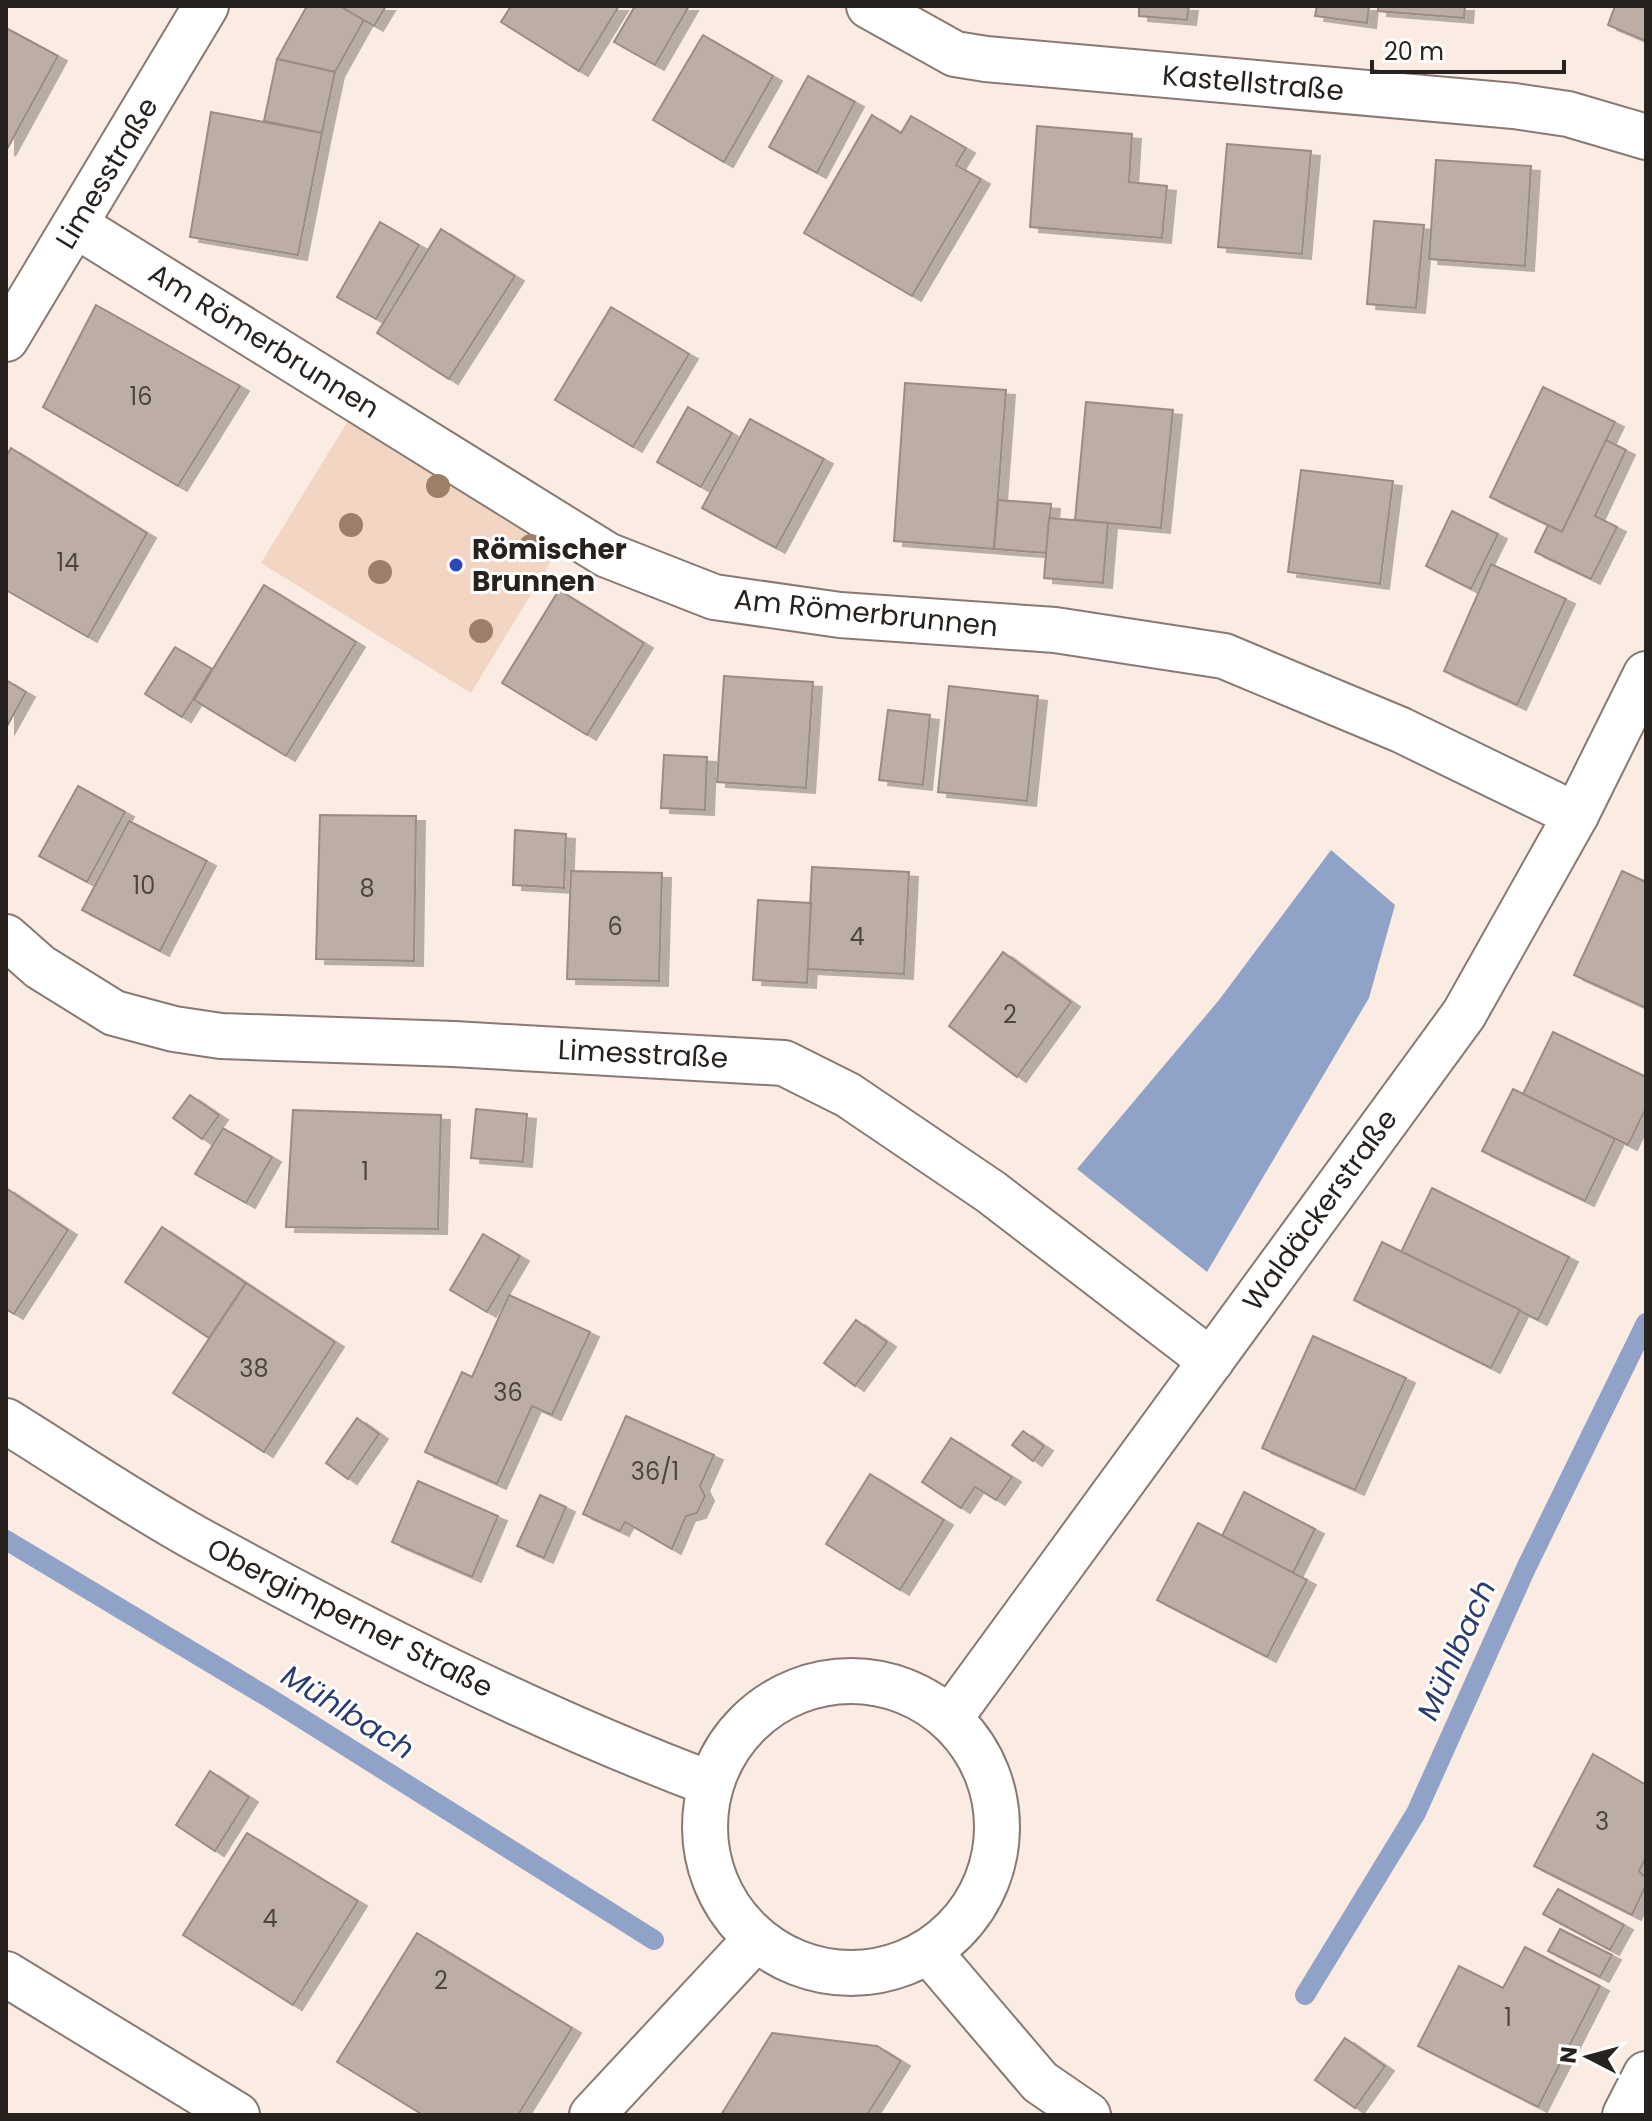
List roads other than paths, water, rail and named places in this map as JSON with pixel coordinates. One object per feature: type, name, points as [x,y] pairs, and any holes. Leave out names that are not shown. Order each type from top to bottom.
[{"type":"street","name":"Limesstraße","points":[[6,339],[77,226],[206,6]]},
{"type":"street","name":"Kastellstraße","points":[[869,6],[955,54],[1514,106],[1568,114],[1646,137]]},
{"type":"street","name":"Am Römerbrunnen","points":[[77,226],[607,555],[714,597],[840,615],[1055,630],[1224,656],[1401,730],[1576,815]]},
{"type":"street","name":"Waldäckerstraße","points":[[950,1718],[1464,1014],[1576,815],[1646,674]]},
{"type":"street","name":"Limesstraße","points":[[6,937],[40,967],[114,1013],[174,1029],[221,1036],[454,1044],[784,1063],[848,1095],[991,1192],[1211,1361]]},
{"type":"street","name":"Obergimperner Straße","points":[[6,1421],[195,1538],[468,1681],[607,1745],[711,1784]]},
{"type":"street","points":[[862,1679],[921,1696],[950,1718],[968,1736],[996,1792],[997,1853],[974,1911],[930,1953],[872,1974],[810,1969],[755,1940],[718,1891],[704,1832],[714,1770],[750,1720],[801,1687],[862,1679]]},
{"type":"street","points":[[592,2115],[755,1940]]},
{"type":"street","points":[[930,1953],[1040,2082],[1088,2115]]},
{"type":"street","points":[[6,1974],[237,2115]]},
{"type":"street","points":[[1625,2115],[1646,2074]]},
{"type":"water","points":[[1331,850],[1395,905],[1369,998],[1207,1272],[1077,1169],[1219,1000]]},
{"type":"waterway","name":"Mühlbach","points":[[1305,1995],[1416,1813],[1527,1566],[1646,1323]]},
{"type":"waterway","name":"Mühlbach","points":[[6,1540],[271,1699],[654,1940]]},
{"type":"place","name":"Römischer Brunnen","points":[[456,565]]}]
